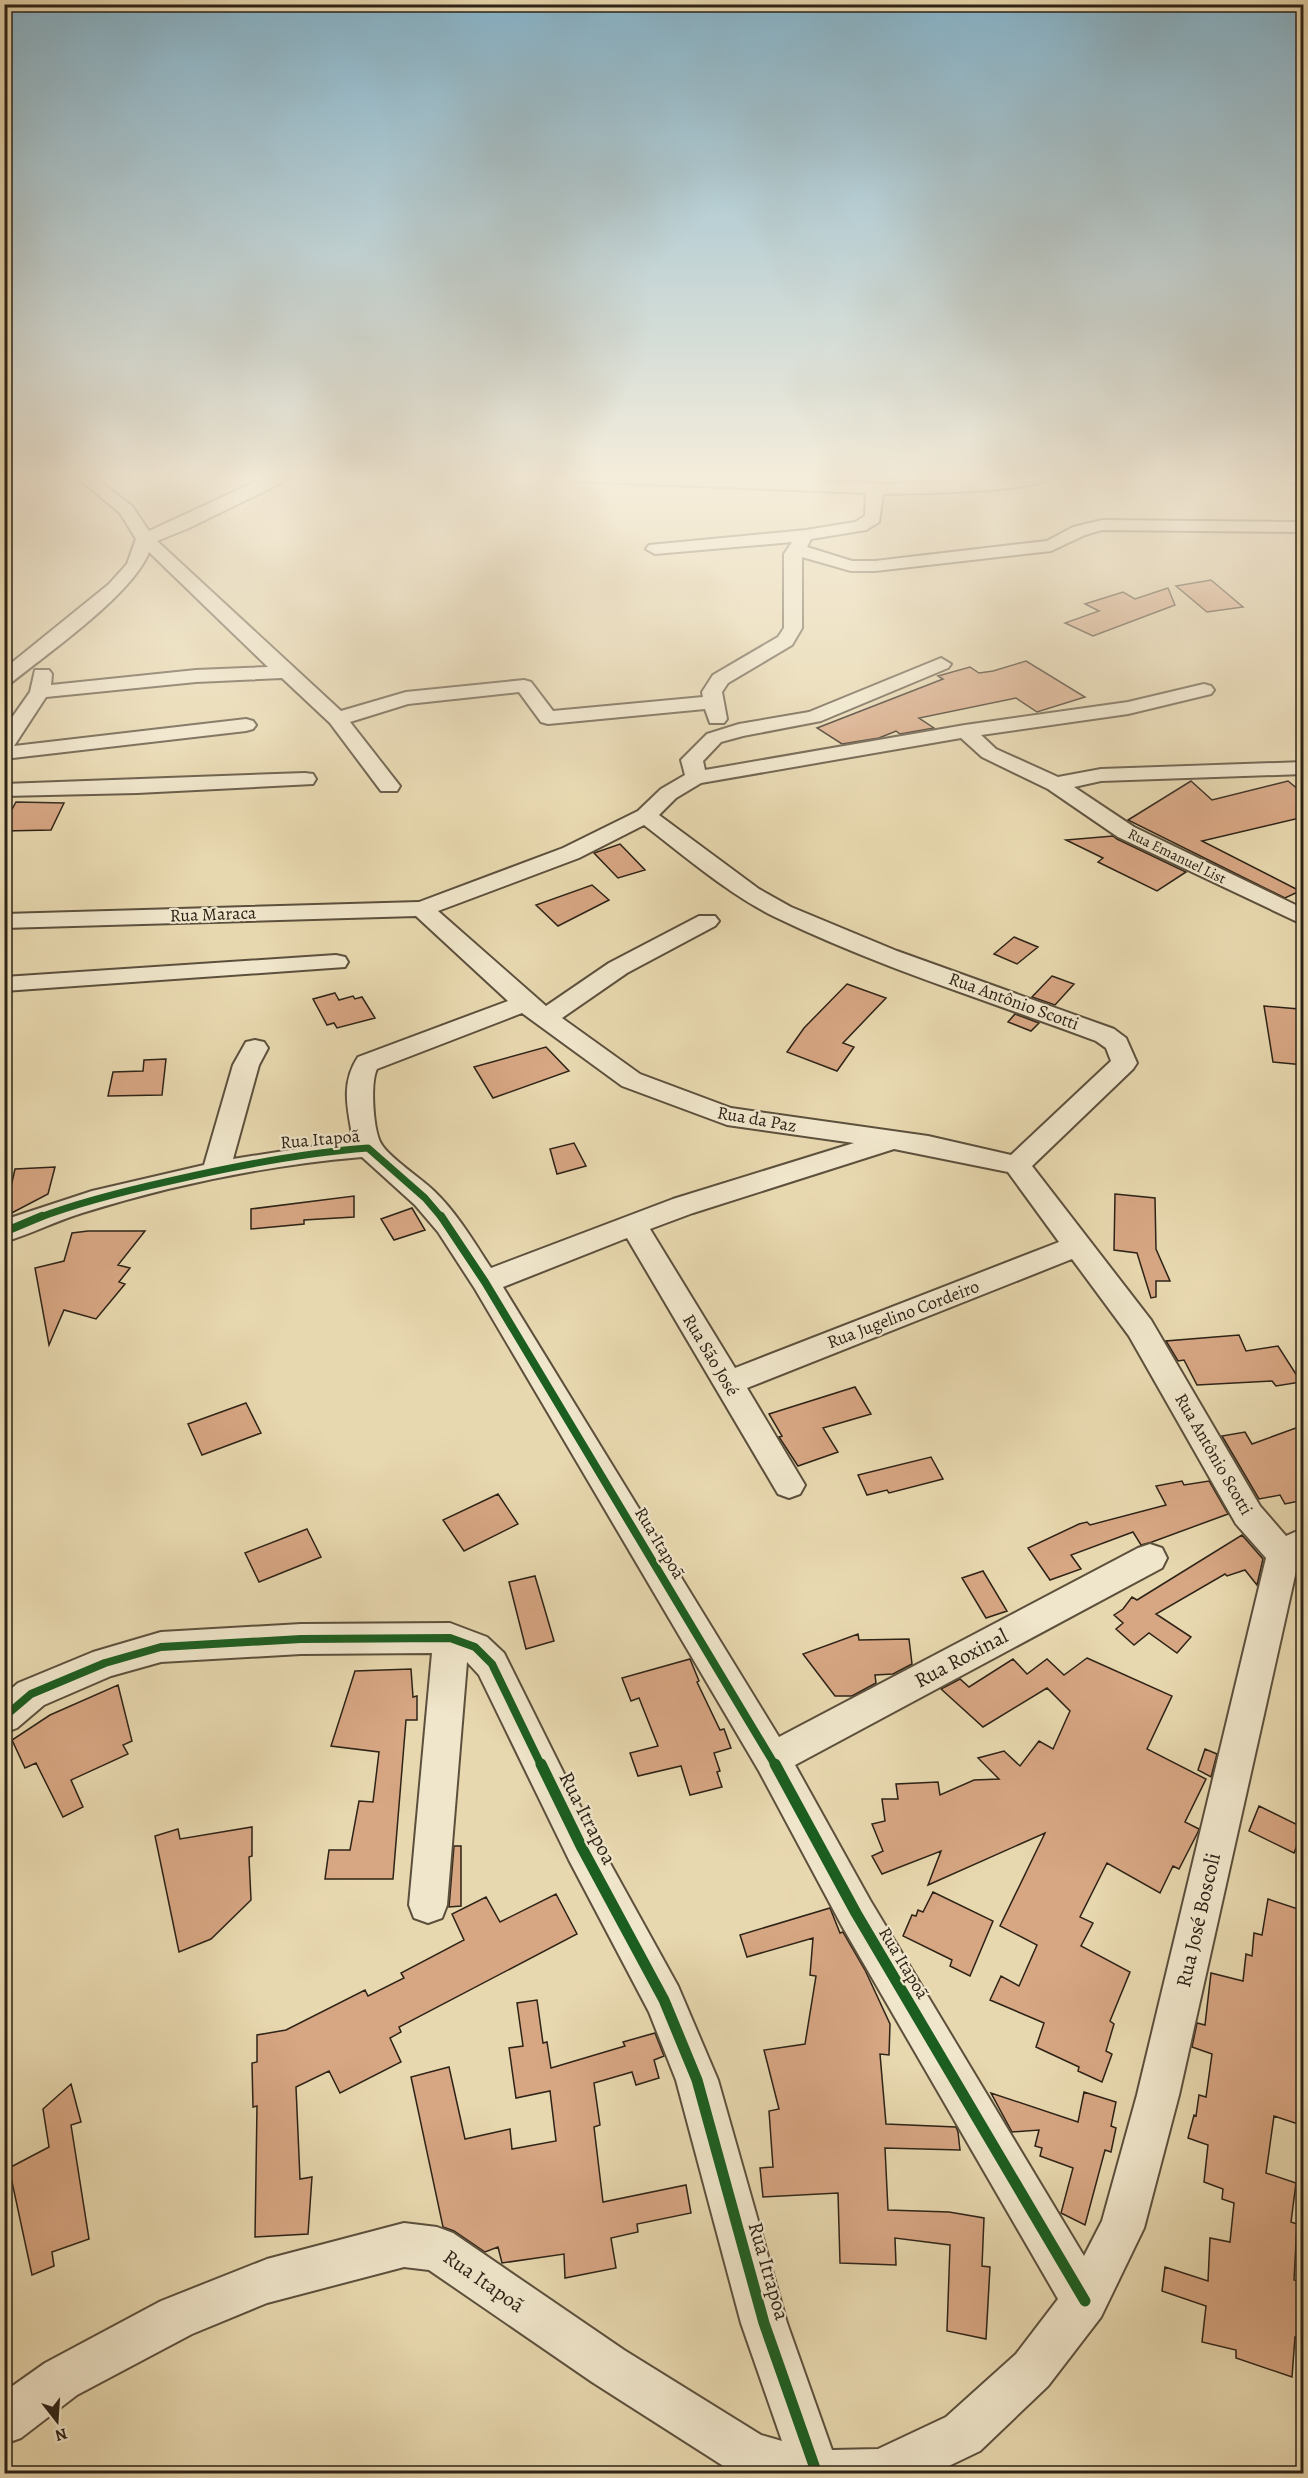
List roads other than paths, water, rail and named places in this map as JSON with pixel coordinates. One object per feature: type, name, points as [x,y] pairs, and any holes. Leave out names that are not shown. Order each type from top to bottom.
[{"type":"street","points":[[4,679],[111,592]]},
{"type":"street","points":[[200,592],[337,719],[389,786]]},
{"type":"street","points":[[722,735],[712,692],[720,679],[785,641],[793,628],[793,592]]},
{"type":"street","points":[[4,745],[40,692],[44,648]]},
{"type":"street","points":[[696,778],[692,760],[714,738],[739,730],[814,717],[941,664]]},
{"type":"street","points":[[40,692],[195,676],[285,672]]},
{"type":"street","points":[[337,719],[406,698],[524,686],[548,718],[714,702]]},
{"type":"street","points":[[422,909],[571,853],[646,816],[660,798],[677,785],[696,778],[965,731],[1128,708],[1204,690]]},
{"type":"street","points":[[4,753],[246,725]]},
{"type":"street","points":[[965,731],[989,753],[1056,784],[1101,775],[1304,768]]},
{"type":"street","points":[[4,790],[137,787],[305,779]]},
{"type":"street","name":"Rua Emanuel List","points":[[1056,784],[1126,832],[1164,848],[1304,918]]},
{"type":"street","name":"Rua Antônio Scotti","points":[[646,816],[751,894],[783,912],[888,956],[1083,1026],[1105,1035],[1117,1044],[1124,1064],[1017,1165],[1140,1328],[1248,1515],[1293,1548]]},
{"type":"street","name":"Rua Maraca","points":[[4,921],[422,909]]},
{"type":"street","name":"Rua da Paz","points":[[422,909],[535,1010],[631,1080],[680,1101],[727,1116],[969,1153],[1017,1165]]},
{"type":"street","points":[[368,1148],[359,1084],[360,1072],[367,1063],[535,1010],[708,921]]},
{"type":"street","points":[[4,984],[336,962]]},
{"type":"street","points":[[216,1171],[246,1065],[255,1048]]},
{"type":"street","points":[[485,1282],[683,1206],[892,1141]]},
{"type":"street","name":"Rua Itapoã","points":[[4,1232],[39,1216],[126,1191],[273,1158],[368,1148],[425,1198],[448,1225],[485,1282],[772,1759],[856,1913],[1085,2301],[1032,2370],[963,2434],[880,2473],[819,2474],[751,2456],[608,2367],[437,2249],[404,2245],[267,2281],[177,2317],[61,2379],[4,2421]]},
{"type":"street","name":"Rua São José","points":[[633,1225],[789,1485]]},
{"type":"street","name":"Rua Jugelino Cordeiro","points":[[728,1383],[1079,1245]]},
{"type":"street","name":"Rua José Boscoli","points":[[1085,2301],[1122,2228],[1158,2095],[1293,1548]]},
{"type":"street","name":"Rua Roxinal","points":[[772,1759],[1150,1558]]},
{"type":"street","points":[[428,1905],[434,1818],[449,1700],[450,1638]]},
{"type":"street","name":"Rua Itrapoa","points":[[4,1717],[31,1694],[105,1663],[161,1647],[301,1639],[450,1638],[475,1647],[492,1664],[582,1848],[664,2001],[697,2080],[764,2323],[819,2474]]}]
